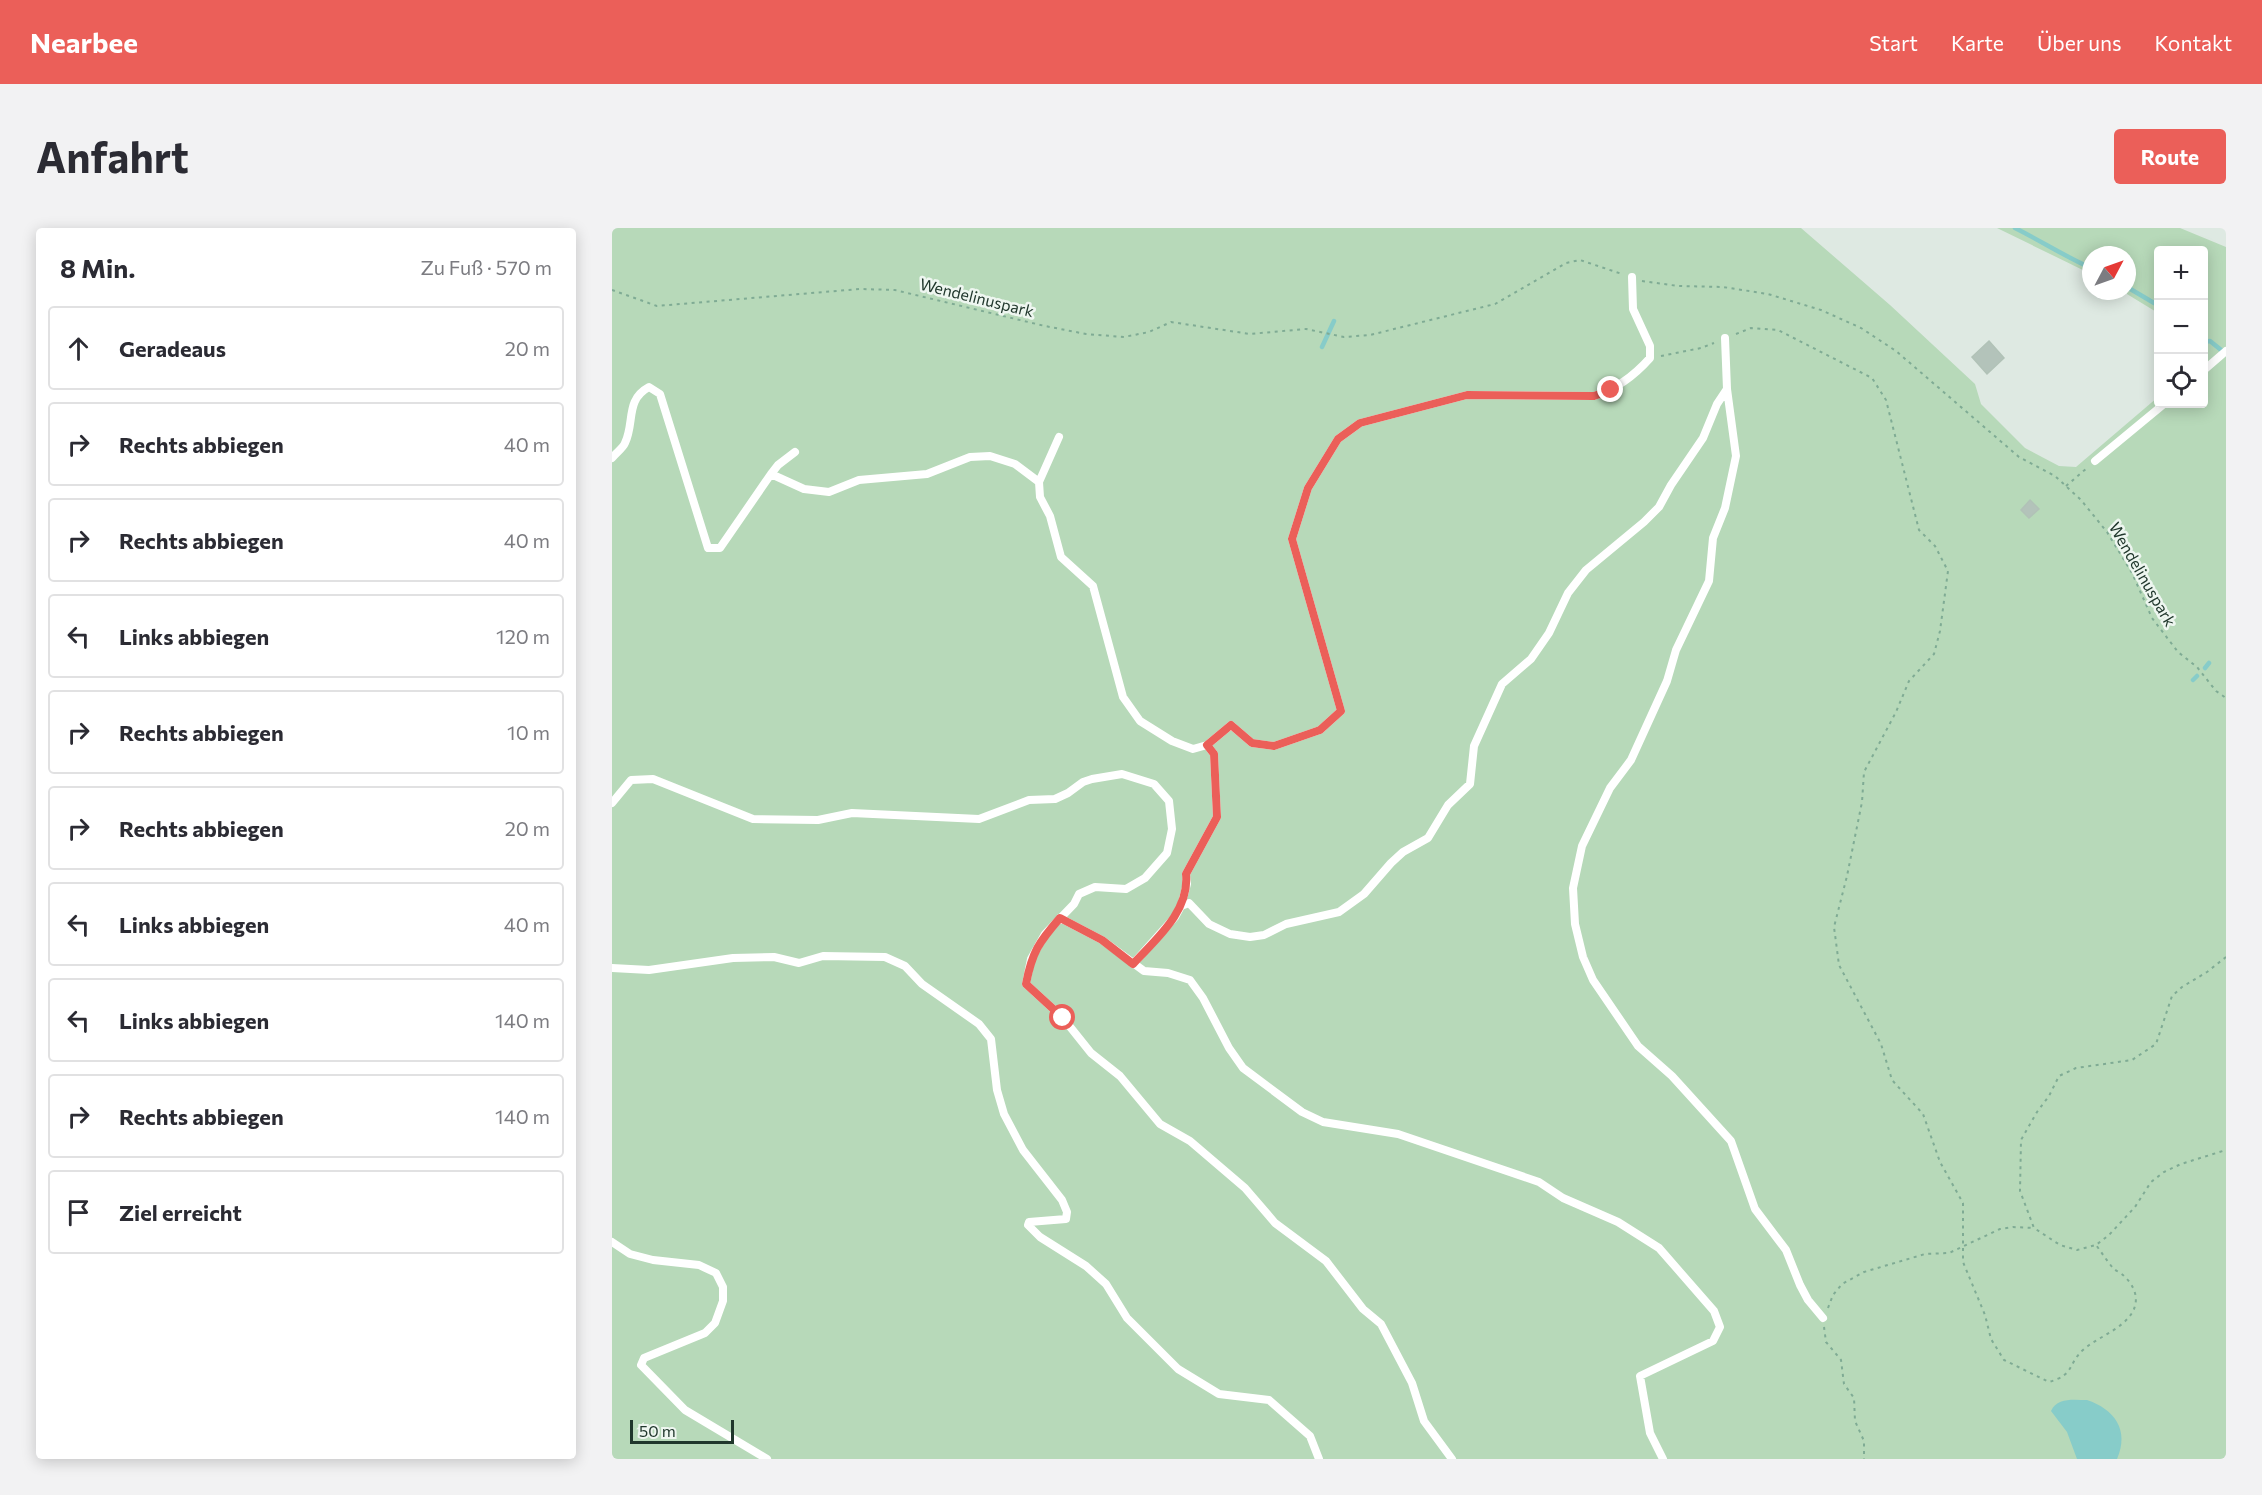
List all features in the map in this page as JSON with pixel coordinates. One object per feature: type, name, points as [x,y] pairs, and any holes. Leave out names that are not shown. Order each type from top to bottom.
[{"type":"lane","points":[[1059,437],[1039,482],[1040,497],[1050,516],[1061,557],[1093,586],[1123,697],[1140,721],[1172,741],[1193,749],[1207,745],[1231,725],[1252,743],[1274,746],[1320,730],[1341,711],[1292,539],[1308,488],[1338,439],[1360,423],[1467,395],[1594,396],[1611,390],[1636,374],[1650,358],[1650,346],[1634,309],[1632,277]]},
{"type":"lane","points":[[1725,338],[1727,389],[1736,456],[1725,508],[1713,538],[1709,581],[1676,650],[1668,681],[1631,760],[1610,788],[1582,846],[1573,888],[1575,924],[1583,957],[1593,980],[1638,1046],[1672,1076],[1731,1141],[1755,1209],[1786,1250],[1808,1300],[1823,1318]]},
{"type":"lane","points":[[2208,367],[2226,351]]},
{"type":"lane","points":[[612,458],[625,444],[634,400],[640,392],[649,387],[660,394],[708,548],[720,548],[778,465],[795,452]]},
{"type":"lane","points":[[1181,906],[1189,903],[1209,924],[1230,934],[1250,937],[1263,935],[1286,924],[1339,912],[1364,894],[1391,862],[1428,838],[1448,805],[1470,784],[1474,746],[1502,684],[1531,659],[1549,633],[1568,593],[1586,570],[1659,507],[1703,438],[1717,404],[1727,389]]},
{"type":"lane","points":[[2096,461],[2159,408]]},
{"type":"lane","points":[[771,474],[804,489],[829,492],[859,480],[927,474],[970,457],[990,456],[1015,464],[1039,482]]},
{"type":"lane","points":[[1133,964],[1181,906],[1187,884],[1186,874],[1217,817],[1214,754],[1207,745]]},
{"type":"lane","points":[[612,803],[631,780],[653,779],[753,819],[818,820],[852,813],[979,819],[1029,800],[1055,799],[1092,779],[1122,774],[1155,784],[1169,801],[1172,830],[1167,853],[1145,878],[1126,888],[1095,887],[1079,894],[1074,904],[1045,934],[1030,959],[1026,984],[1063,1018],[1092,1053],[1120,1076],[1160,1124],[1190,1141],[1245,1188],[1275,1223],[1326,1261],[1363,1310],[1381,1324],[1412,1383],[1424,1421],[1452,1459]]},
{"type":"lane","points":[[1060,918],[1102,940],[1144,971],[1168,973],[1190,980],[1203,998],[1229,1048],[1243,1068],[1302,1112],[1323,1122],[1398,1134],[1539,1182],[1563,1198],[1618,1222],[1659,1248],[1714,1311],[1720,1327],[1713,1341],[1640,1376],[1650,1433],[1663,1459]]},
{"type":"lane","points":[[612,968],[649,970],[733,958],[774,957],[799,963],[823,956],[885,957],[905,966],[922,984],[979,1024],[991,1039],[997,1090],[1004,1114],[1023,1150],[1062,1200],[1067,1212],[1066,1219],[1029,1222],[1028,1225],[1040,1237],[1086,1266],[1106,1284],[1127,1318],[1178,1369],[1220,1394],[1269,1400],[1310,1436],[1319,1459]]},
{"type":"lane","points":[[612,1242],[630,1254],[653,1260],[699,1265],[717,1273],[723,1287],[723,1301],[715,1323],[705,1333],[644,1358],[641,1365],[685,1410],[767,1459]]},
{"type":"path","name":"Wendelinuspark","points":[[612,290],[657,306],[860,289],[895,290],[1086,334],[1124,337],[1149,332],[1172,322],[1250,334],[1306,329],[1334,335]]},
{"type":"path","points":[[1650,358],[1701,348],[1751,328],[1778,330],[1872,378],[1886,400],[1919,530],[1935,546],[1948,571],[1940,631],[1934,654],[1910,681],[1864,772],[1862,802],[1834,927],[1839,965],[1881,1044],[1892,1080],[1923,1114],[1940,1162],[1963,1203],[1963,1262],[1985,1315],[1991,1339],[2004,1360],[2049,1382],[2062,1378],[2070,1371],[2084,1349],[2133,1314],[2138,1302],[2134,1289],[2126,1277],[2113,1268],[2096,1245]]},
{"type":"path","name":"Wendelinuspark","points":[[2086,469],[2066,486],[2081,500],[2107,532],[2132,573],[2152,618],[2158,626],[2178,652],[2197,668],[2216,691],[2226,698]]},
{"type":"path","points":[[2034,1228],[2020,1191],[2021,1140],[2059,1076],[2076,1068],[2132,1060],[2156,1044],[2172,996],[2226,957]]},
{"type":"path","points":[[1863,1459],[1864,1441],[1855,1421],[1854,1398],[1844,1384],[1841,1360],[1826,1342],[1823,1318],[1833,1295],[1842,1284],[1853,1277],[1925,1254],[1949,1252],[2000,1229],[2013,1227],[2034,1228],[2060,1245],[2077,1250],[2096,1245],[2123,1222],[2151,1182],[2164,1172],[2181,1164],[2226,1150]]},
{"type":"green space","points":[[612,228],[1801,228],[1890,305],[1975,384],[1981,404],[2025,448],[2059,466],[2076,467],[2154,400],[2154,408],[2208,408],[2208,246],[2154,246],[2154,311],[2136,300],[2136,246],[2082,246],[2082,270],[1997,228],[2180,228],[2226,247],[2226,1459],[612,1459]]},
{"type":"water","points":[[2087,1400],[2105,1409],[2117,1422],[2122,1439],[2117,1459],[2077,1459],[2067,1432],[2051,1411],[2057,1403],[2062,1401]]},
{"type":"building","points":[[1989,341],[2004,358],[1987,374],[1972,357]]},
{"type":"building","points":[[2030,500],[2039,509],[2029,518],[2021,510]]},
{"type":"waterway","points":[[2015,228],[2082,264]]},
{"type":"waterway","points":[[2136,292],[2154,303]]},
{"type":"waterway","points":[[1322,347],[1334,321]]},
{"type":"waterway","points":[[2208,341],[2226,354]]},
{"type":"waterway","points":[[2205,668],[2209,663]]},
{"type":"waterway","points":[[2193,680],[2197,676]]},
{"type":"route","points":[[1063,1018],[1026,984],[1030,959],[1045,934],[1060,918],[1102,940],[1133,964],[1175,916],[1181,906],[1187,884],[1186,874],[1217,817],[1214,754],[1207,745],[1231,725],[1252,743],[1274,746],[1320,730],[1341,711],[1292,539],[1308,488],[1338,439],[1360,423],[1467,395],[1594,396],[1611,390]]}]
